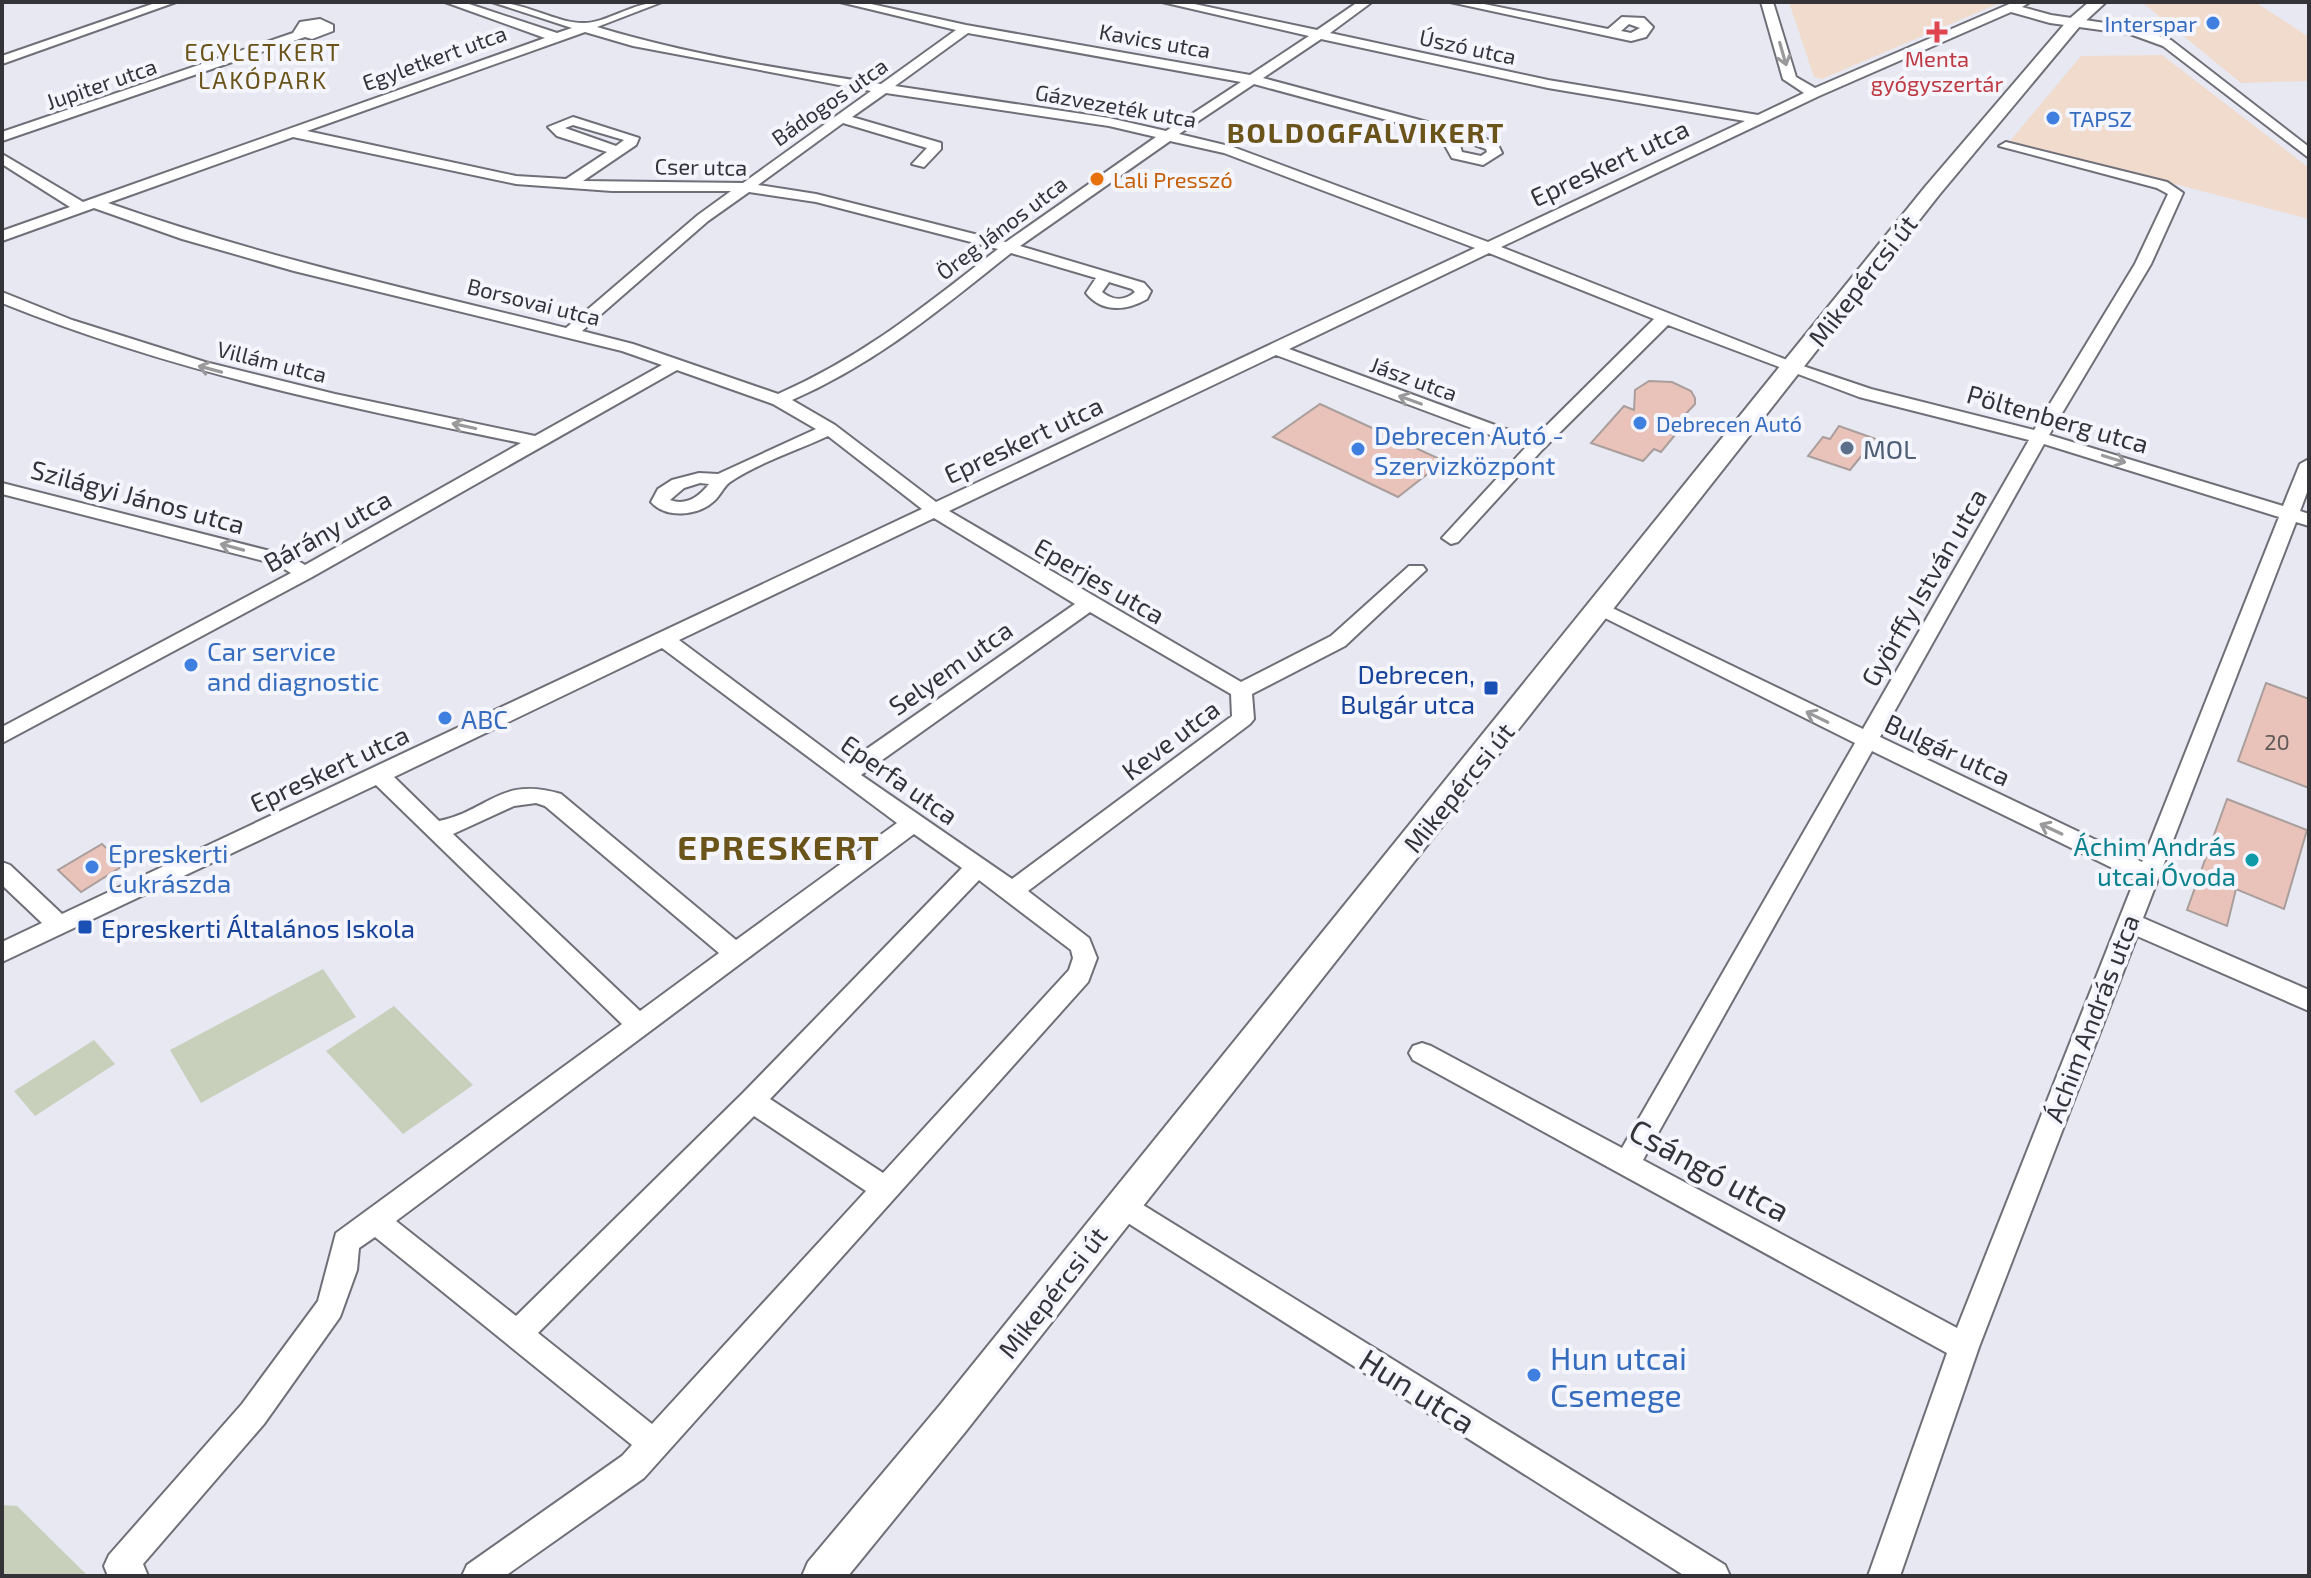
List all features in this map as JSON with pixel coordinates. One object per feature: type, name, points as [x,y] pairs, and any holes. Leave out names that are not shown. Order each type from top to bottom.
[{"type":"main road","name":"Mikepércsi út","points":[[822,1576],[1533,694],[1597,609],[1932,191],[2074,23],[2098,2]]},
{"type":"street","points":[[2,60],[170,2]]},
{"type":"street","points":[[451,2],[555,37]]},
{"type":"street","name":"Gázvezeték utca","points":[[498,2],[580,28],[884,91],[1167,133],[1267,163],[1791,368]]},
{"type":"street","name":"Egyletkert utca","points":[[2,236],[656,2]]},
{"type":"street","name":"Kavics utca","points":[[846,2],[966,29],[1254,80],[1453,135]]},
{"type":"street","name":"Úszó utca","points":[[1168,2],[1563,87],[1760,119]]},
{"type":"street","name":"Öreg János utca","points":[[779,400],[857,363],[1008,247],[1167,133],[1254,80],[1366,2]]},
{"type":"street","points":[[1456,2],[1611,33]]},
{"type":"street","points":[[1517,14],[1531,2]]},
{"type":"street","points":[[1767,2],[1790,79],[1814,93]]},
{"type":"street","name":"Epreskert utca","points":[[2,953],[1814,93],[2018,5],[2074,23],[2132,31],[2167,43],[2309,154]]},
{"type":"street","name":"Bádogos utca","points":[[571,332],[703,218],[884,91],[966,29]]},
{"type":"street","name":"Jupiter utca","points":[[2,137],[302,34]]},
{"type":"street","points":[[843,119],[936,146],[919,164]]},
{"type":"street","points":[[567,185],[631,142],[632,138],[573,121],[555,127],[562,133],[613,149]]},
{"type":"street","name":"Cser utca","points":[[290,132],[516,180],[567,185],[744,187],[856,207],[1105,276]]},
{"type":"street","name":"Györffy István utca","points":[[1628,1162],[2039,437],[2143,264],[2176,193],[2162,185],[2006,146]]},
{"type":"street","name":"Borsovai utca","points":[[2,158],[87,205],[240,252],[571,332],[779,400],[829,429],[936,509]]},
{"type":"street","name":"Villám utca","points":[[2,297],[136,347],[206,368],[540,442]]},
{"type":"street","points":[[1451,538],[1536,446],[1665,318]]},
{"type":"street","name":"Jász utca","points":[[1277,350],[1536,446]]},
{"type":"street","name":"Bárány utca","points":[[2,736],[305,573],[675,364]]},
{"type":"street","name":"Pöltenberg utca","points":[[1791,368],[1865,393],[2039,437],[2299,517]]},
{"type":"street","points":[[720,480],[829,429]]},
{"type":"street","name":"Áchim András utca","points":[[1884,1576],[1964,1347],[2128,922],[2299,517],[2309,464]]},
{"type":"street","name":"Szilágyi János utca","points":[[2,488],[283,560],[305,573]]},
{"type":"street","name":"Eperjes utca","points":[[936,509],[956,526],[1241,691]]},
{"type":"street","name":"Keve utca","points":[[1012,891],[1243,719],[1241,691],[1338,641],[1416,570]]},
{"type":"street","name":"Selyem utca","points":[[845,775],[1088,604]]},
{"type":"street","name":"Bulgár utca","points":[[1597,609],[2147,875]]},
{"type":"street","name":"Eperfa utca","points":[[662,638],[845,775],[1012,891],[1081,945],[1085,958],[1079,975],[885,1189]]},
{"type":"street","points":[[378,774],[639,1025]]},
{"type":"street","points":[[434,830],[451,828],[510,796],[540,794],[553,800],[735,953]]},
{"type":"street","points":[[132,1576],[120,1566],[253,1414],[330,1308],[343,1270],[346,1242],[373,1219],[913,823]]},
{"type":"street","points":[[518,1333],[752,1101],[977,867]]},
{"type":"street","points":[[2,871],[59,925]]},
{"type":"street","points":[[2128,922],[2309,1001]]},
{"type":"street","name":"Csángó utca","points":[[1422,1053],[1628,1162],[1964,1347]]},
{"type":"street","points":[[478,1576],[633,1467],[885,1189],[752,1101]]},
{"type":"street","name":"Hun utca","points":[[1122,1204],[1714,1576]]},
{"type":"street","points":[[373,1219],[654,1444]]},
{"type":"shaded area","points":[[1789,2],[2002,2],[1822,79],[1814,77]]},
{"type":"shaded area","points":[[2255,2],[2309,37],[2309,81],[2241,83],[2144,4]]},
{"type":"shaded area","points":[[2162,55],[2309,168],[2309,219],[2010,141],[2081,56]]},
{"type":"green space","points":[[323,969],[356,1017],[201,1103],[170,1050]]},
{"type":"green space","points":[[394,1006],[473,1085],[403,1134],[326,1051]]},
{"type":"green space","points":[[94,1040],[115,1064],[35,1116],[14,1091]]},
{"type":"green space","points":[[2,1505],[17,1506],[88,1576],[2,1576]]},
{"type":"building","name":"Debrecen Autó","points":[[1649,381],[1672,382],[1691,391],[1695,398],[1695,404],[1668,433],[1675,435],[1661,452],[1654,449],[1643,461],[1591,443],[1624,406],[1634,410],[1635,390]]},
{"type":"building","name":"Debrecen Autó - Szervizközpont","points":[[1320,404],[1444,461],[1398,497],[1273,437]]},
{"type":"building","name":"MOL","points":[[1839,426],[1884,442],[1873,457],[1863,454],[1850,470],[1808,456],[1823,437],[1830,439]]},
{"type":"building","name":"Áchim András utcai Óvoda","points":[[2266,683],[2309,699],[2309,788],[2238,761]]},
{"type":"building","name":"Áchim András utcai Óvoda","points":[[2227,799],[2307,830],[2284,909],[2236,889],[2227,926],[2187,910]]},
{"type":"building","name":"Epreskerti Cukrászda","points":[[102,844],[124,865],[81,892],[58,870]]},
{"type":"place","name":"Interspar","points":[[2213,23]]},
{"type":"place","name":"Menta gyógyszertár","points":[[1937,32]]},
{"type":"place","name":"TAPSZ","points":[[2053,118]]},
{"type":"place","name":"Lali Presszó","points":[[1097,179]]},
{"type":"place","name":"Debrecen Autó","points":[[1640,423]]},
{"type":"place","name":"MOL","points":[[1847,448]]},
{"type":"place","name":"Debrecen Autó - Szervizközpont","points":[[1358,449]]},
{"type":"place","name":"Car service and diagnostic","points":[[191,665]]},
{"type":"place","name":"Debrecen, Bulgár utca","points":[[1491,688]]},
{"type":"place","name":"ABC","points":[[445,718]]},
{"type":"place","name":"Áchim András utcai Óvoda","points":[[2252,860]]},
{"type":"place","name":"Epreskerti Cukrászda","points":[[92,867]]},
{"type":"place","name":"Epreskerti Általános Iskola","points":[[85,927]]},
{"type":"place","name":"Hun utcai Csemege","points":[[1534,1375]]},
{"type":"district","name":"EGYLETKERT LAKÓPARK","points":[[263,65]]},
{"type":"district","name":"BOLDOGFALVIKERT","points":[[1366,132]]},
{"type":"district","name":"EPRESKERT","points":[[779,846]]}]
